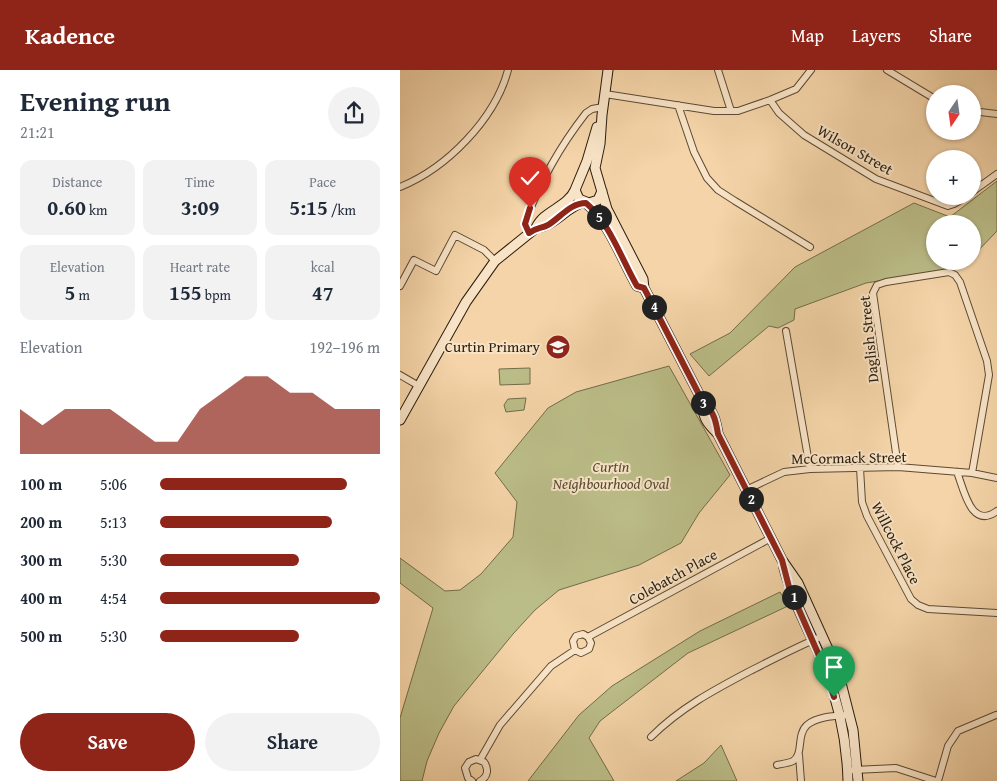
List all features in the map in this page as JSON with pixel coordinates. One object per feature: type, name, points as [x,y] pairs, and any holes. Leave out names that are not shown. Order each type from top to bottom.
[{"type":"main road","points":[[608,70],[602,111],[600,144],[595,166],[606,205],[642,279],[644,288],[704,404],[702,411],[706,419],[718,434],[782,560],[798,583],[823,636],[838,671],[850,715],[855,743],[858,781]]},
{"type":"main road","points":[[400,420],[466,302],[495,261],[533,230],[545,216],[569,200],[587,162],[602,111]]},
{"type":"main road","points":[[533,230],[548,225],[572,207],[585,203],[596,201],[601,196],[601,186],[594,177],[587,176],[581,178],[576,186],[578,198],[585,203],[593,210],[604,226],[637,286],[644,288]]},
{"type":"main road","points":[[782,560],[789,587],[828,677],[840,716],[848,781]]},
{"type":"street","points":[[400,187],[431,170],[454,152],[476,129],[494,103],[508,70]]},
{"type":"street","points":[[718,70],[731,111]]},
{"type":"street","points":[[604,94],[714,111],[731,111],[748,108],[796,88],[811,70]]},
{"type":"street","points":[[887,70],[926,94]]},
{"type":"street","name":"Wilson Street","points":[[770,100],[779,114],[804,135],[876,179],[926,198]]},
{"type":"street","points":[[678,105],[694,152],[707,178],[718,190],[810,247]]},
{"type":"street","points":[[533,230],[525,224],[526,220],[536,194],[554,160],[586,113],[592,109],[602,111]]},
{"type":"street","points":[[981,112],[997,114]]},
{"type":"street","points":[[981,186],[997,174]]},
{"type":"street","points":[[400,286],[414,260],[436,271],[455,235],[484,250],[495,261]]},
{"type":"street","name":"Daglish Street","points":[[898,467],[873,293],[877,284],[949,272],[955,275],[960,282],[987,361],[987,384],[972,473]]},
{"type":"street","points":[[786,331],[810,469]]},
{"type":"street","points":[[400,375],[419,386]]},
{"type":"street","name":"McCormack Street","points":[[746,490],[784,472],[810,469],[898,467],[972,473],[997,478]]},
{"type":"street","name":"Willcock Place","points":[[860,468],[862,502],[911,599],[918,605],[928,609],[997,613]]},
{"type":"street","points":[[957,472],[970,506],[975,513],[982,516],[991,516],[997,511]]},
{"type":"street","name":"Colebatch Place","points":[[588,637],[771,538]]},
{"type":"street","name":"Colebatch Place","points":[[582,634],[588,637],[591,643],[589,649],[581,653],[575,650],[573,641],[576,636],[582,634]]},
{"type":"street","points":[[651,737],[690,704],[747,672],[823,636]]},
{"type":"street","name":"Colebatch Place","points":[[472,781],[468,778],[465,768],[472,760],[480,760],[500,725],[551,666],[575,650]]},
{"type":"street","points":[[801,781],[799,755],[801,736],[806,725],[822,718],[850,715]]},
{"type":"street","points":[[848,770],[896,768],[937,781],[948,746],[958,731],[968,725],[996,715]]},
{"type":"street","points":[[777,765],[793,761],[799,755]]},
{"type":"street","points":[[480,760],[484,762],[487,770],[486,776],[480,781]]},
{"type":"green space","points":[[997,181],[997,231],[981,248],[981,215],[953,215],[966,205],[981,205],[981,193]]},
{"type":"green space","points":[[914,203],[945,215],[926,215],[926,270],[944,270],[866,283],[795,309],[794,320],[778,328],[769,326],[709,376],[690,354],[730,333],[795,267]]},
{"type":"green space","name":"Curtin Neighbourhood Oval","points":[[669,366],[730,475],[699,513],[681,543],[639,565],[559,590],[535,610],[454,706],[439,733],[427,761],[422,781],[400,781],[400,718],[433,608],[400,583],[400,558],[445,591],[460,590],[481,574],[513,537],[517,502],[495,473],[548,408],[576,392]]},
{"type":"green space","points":[[530,368],[530,384],[500,385],[499,369]]},
{"type":"green space","points":[[526,398],[524,410],[506,412],[504,405],[508,399]]},
{"type":"green space","points":[[780,592],[788,606],[688,653],[600,721],[589,738],[614,781],[528,781],[579,715],[612,686],[700,631]]},
{"type":"green space","points":[[721,745],[737,781],[676,781],[704,763]]},
{"type":"place","name":"Curtin Primary","points":[[558,347]]},
{"type":"route","points":[[530,208],[525,224],[529,233],[536,228],[548,225],[575,205],[586,203],[593,210],[612,239],[637,286],[644,288],[704,404],[709,408],[716,421],[718,434],[782,560],[789,587],[824,667],[834,697]]}]
